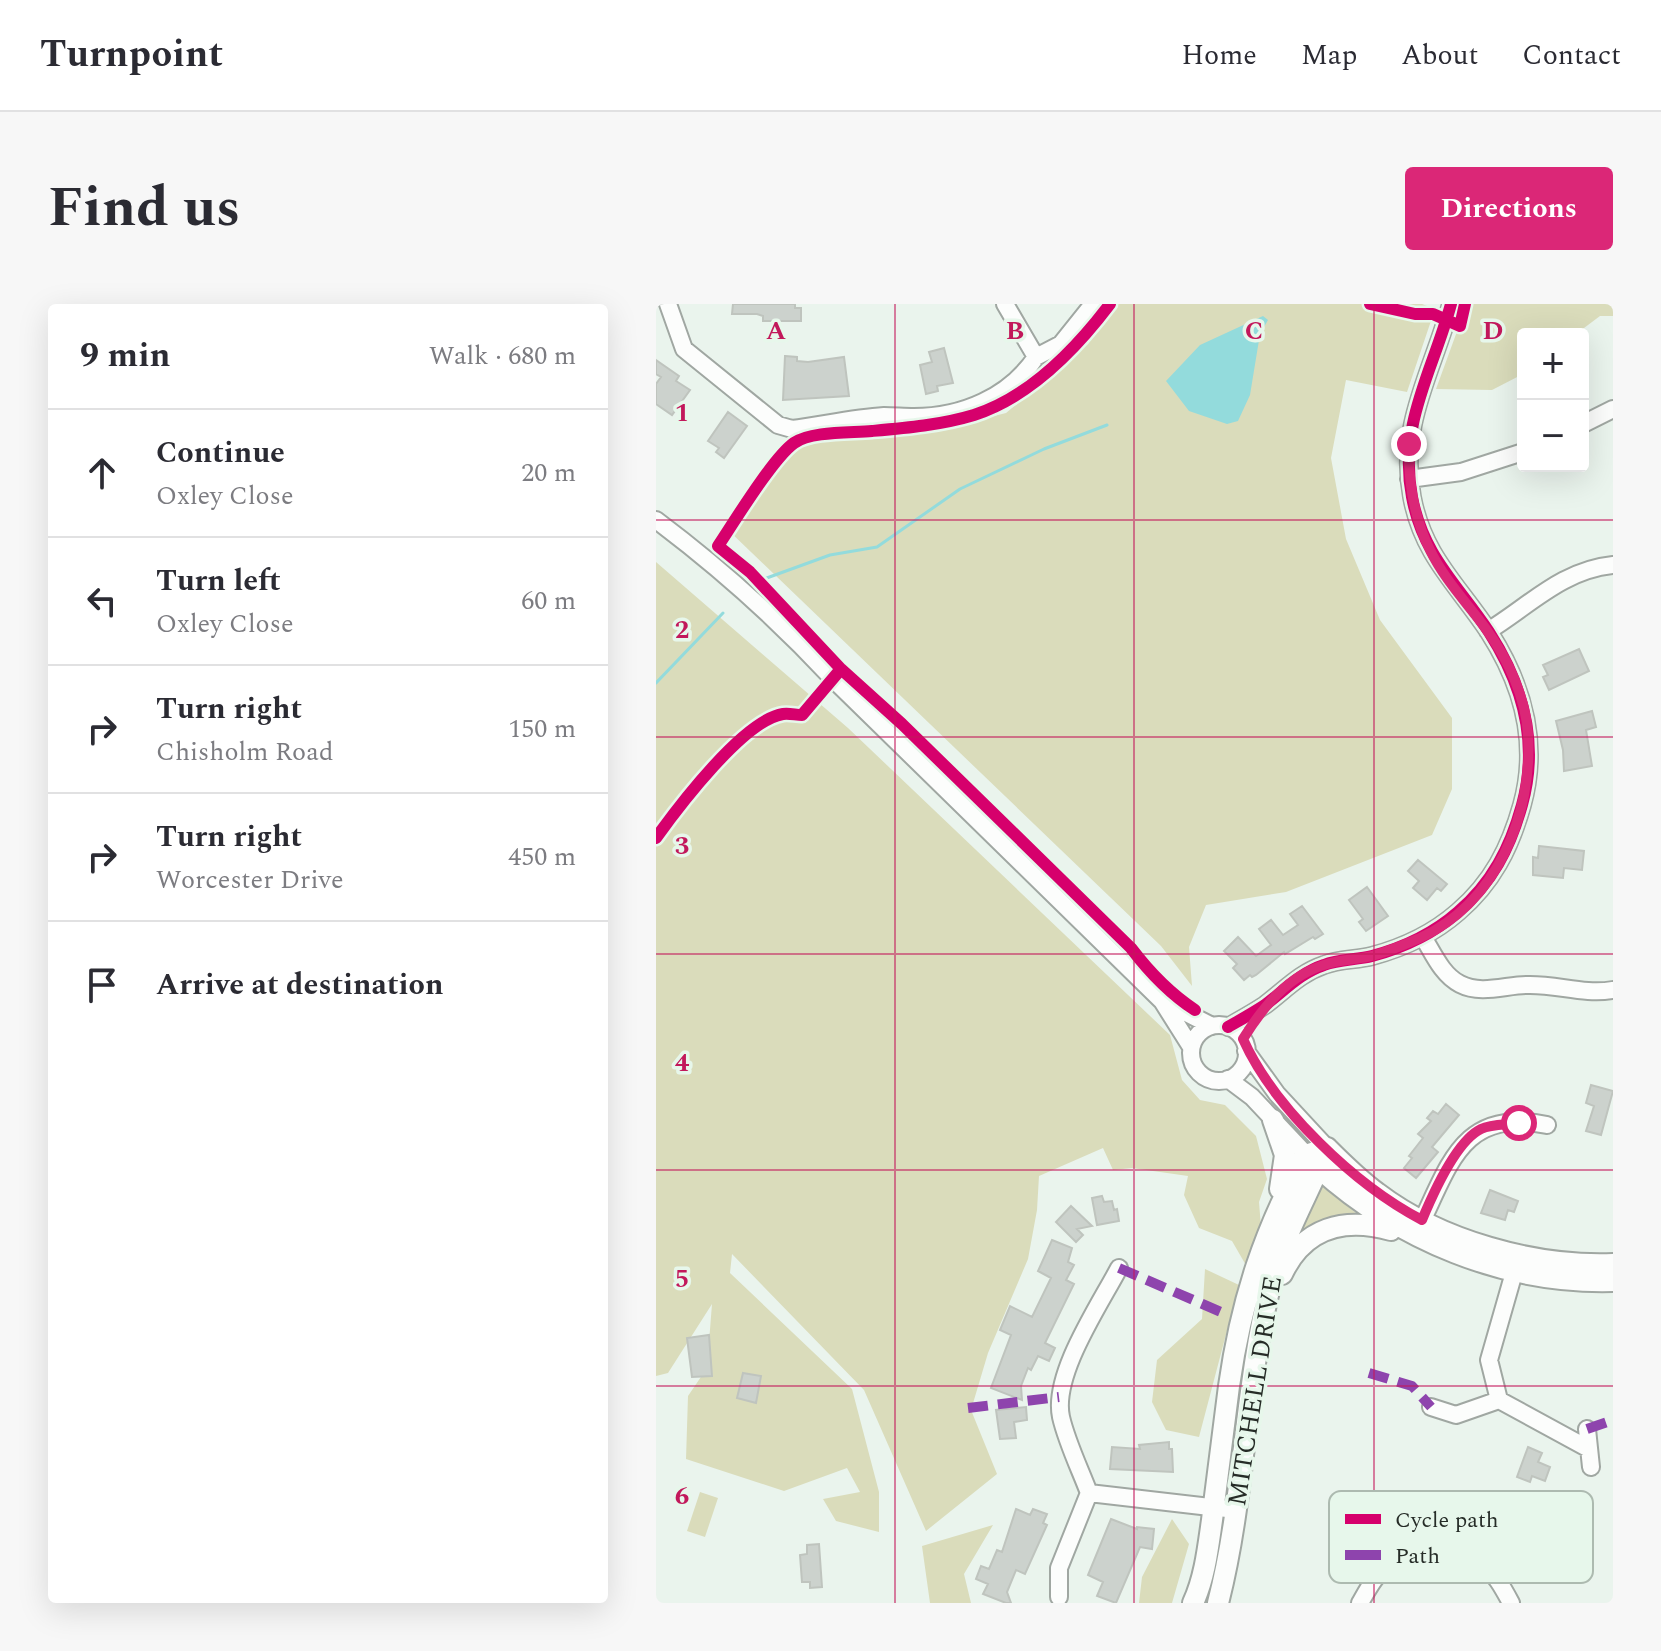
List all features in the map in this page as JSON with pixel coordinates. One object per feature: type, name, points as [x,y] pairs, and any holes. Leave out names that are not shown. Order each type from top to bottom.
[{"type":"main road","points":[[1273,1120],[1285,1155],[1283,1181],[1273,1217]]},
{"type":"main road","name":"MITCHELL DRIVE","points":[[1193,1603],[1206,1561],[1236,1340],[1253,1272],[1273,1217],[1313,1161],[1327,1148]]},
{"type":"main road","points":[[1327,1148],[1418,1228]]},
{"type":"main road","name":"MITCHELL DRIVE","points":[[1218,1603],[1228,1562],[1263,1320],[1278,1257],[1313,1161]]},
{"type":"main road","points":[[1313,1161],[1365,1206],[1418,1228],[1484,1262],[1613,1264]]},
{"type":"main road","points":[[1263,1320],[1290,1258],[1315,1235],[1349,1223],[1418,1228]]},
{"type":"main road","points":[[1517,1264],[1579,1280],[1613,1281]]},
{"type":"street","points":[[668,304],[684,349],[778,425],[792,429],[882,416],[930,416],[973,406],[1011,387],[1036,357],[1061,344],[1093,304]]},
{"type":"street","points":[[1005,304],[1036,357]]},
{"type":"street","points":[[1191,1047],[1199,1034],[1264,1006],[1297,978],[1326,964],[1374,956],[1423,937],[1457,913],[1488,882],[1505,855],[1525,795],[1529,765],[1528,732],[1521,695],[1488,631],[1431,552],[1416,514],[1409,479],[1409,444],[1417,399],[1451,304]]},
{"type":"street","points":[[1589,421],[1613,409]]},
{"type":"street","points":[[1409,479],[1461,472],[1517,454]]},
{"type":"street","points":[[656,520],[710,560],[792,636],[1162,1001],[1191,1047],[1192,1061],[1200,1074],[1213,1080],[1228,1079],[1242,1068],[1244,1045],[1264,1006]]},
{"type":"street","points":[[1488,631],[1559,582],[1581,572],[1613,565]]},
{"type":"street","points":[[1423,937],[1443,971],[1461,985],[1481,990],[1528,985],[1587,993],[1613,990]]},
{"type":"street","points":[[1162,1001],[1220,1026],[1244,1045],[1277,1094],[1327,1148]]},
{"type":"street","points":[[1228,1079],[1252,1097],[1313,1161]]},
{"type":"street","points":[[1418,1228],[1449,1163],[1477,1131],[1519,1123],[1547,1125]]},
{"type":"street","points":[[1517,1264],[1489,1360],[1499,1400],[1589,1449]]},
{"type":"street","points":[[1059,1597],[1059,1568],[1089,1493],[1061,1417],[1060,1389],[1066,1369],[1119,1268]]},
{"type":"street","points":[[1431,1407],[1456,1415],[1499,1400]]},
{"type":"street","points":[[1587,1429],[1591,1467]]},
{"type":"street","points":[[1089,1493],[1236,1510]]},
{"type":"street","points":[[1360,1603],[1373,1583]]},
{"type":"street","points":[[1500,1583],[1511,1603]]},
{"type":"green space","points":[[1116,304],[1422,304],[1435,309],[1407,392],[1346,380],[1331,458],[1346,539],[1380,620],[1452,718],[1452,789],[1432,835],[1286,892],[1206,905],[1189,947],[1192,986],[1161,946],[726,528],[790,436],[878,425],[926,433],[1006,413],[1088,344]]},
{"type":"green space","points":[[1467,304],[1613,304],[1613,316],[1600,316],[1584,328],[1517,328],[1517,377],[1492,390],[1436,389]]},
{"type":"green space","points":[[656,562],[848,728],[1170,1035],[1182,1080],[1200,1100],[1225,1105],[1256,1136],[1267,1179],[1259,1202],[1261,1227],[1247,1267],[1232,1241],[1199,1228],[1184,1195],[1188,1176],[1132,1168],[1113,1170],[1103,1148],[1039,1176],[1037,1210],[1028,1259],[988,1353],[971,1410],[997,1474],[926,1531],[864,1390],[732,1254],[730,1273],[852,1389],[879,1492],[879,1532],[836,1521],[823,1499],[860,1492],[847,1468],[784,1491],[686,1459],[688,1396],[707,1368],[712,1304],[668,1373],[656,1376]]},
{"type":"green space","points":[[1321,1185],[1356,1213],[1355,1218],[1308,1235],[1294,1230]]},
{"type":"green space","points":[[1205,1269],[1239,1285],[1199,1437],[1166,1430],[1152,1402],[1157,1360],[1202,1319]]},
{"type":"green space","points":[[700,1492],[718,1498],[705,1537],[687,1531]]},
{"type":"green space","points":[[1172,1519],[1189,1544],[1172,1603],[1139,1603],[1142,1577]]},
{"type":"green space","points":[[993,1525],[964,1574],[971,1603],[930,1603],[922,1546]]},
{"type":"water","points":[[1263,316],[1268,320],[1260,334],[1250,395],[1238,421],[1227,424],[1189,411],[1166,381],[1200,345]]},
{"type":"building","points":[[733,304],[795,304],[795,308],[801,308],[801,321],[763,321],[763,316],[757,314],[732,314]]},
{"type":"building","points":[[944,348],[953,383],[937,386],[938,391],[926,394],[920,365],[932,362],[929,352]]},
{"type":"building","points":[[785,356],[808,362],[844,357],[849,396],[783,400]]},
{"type":"building","points":[[656,360],[679,376],[676,381],[690,390],[672,415],[656,404],[656,384],[661,377],[656,374]]},
{"type":"building","points":[[728,412],[747,426],[724,458],[716,452],[719,448],[708,441]]},
{"type":"building","points":[[1579,649],[1589,671],[1549,690],[1543,677],[1548,675],[1543,665]]},
{"type":"building","points":[[1592,711],[1596,727],[1586,730],[1592,766],[1564,771],[1556,721]]},
{"type":"building","points":[[1539,846],[1584,851],[1582,870],[1564,868],[1563,878],[1533,875],[1533,857],[1538,858]]},
{"type":"building","points":[[1418,860],[1447,884],[1441,891],[1437,888],[1427,900],[1413,888],[1419,881],[1408,871]]},
{"type":"building","points":[[1367,887],[1388,916],[1366,931],[1359,922],[1363,919],[1349,900]]},
{"type":"building","points":[[1302,906],[1323,934],[1284,952],[1256,975],[1244,980],[1233,968],[1237,964],[1224,951],[1238,937],[1256,956],[1271,945],[1259,929],[1271,920],[1283,935],[1298,925],[1290,914]]},
{"type":"building","points":[[1591,1085],[1613,1091],[1601,1135],[1586,1131],[1594,1106],[1586,1103]]},
{"type":"building","points":[[1446,1104],[1459,1115],[1432,1147],[1438,1152],[1416,1178],[1404,1168],[1423,1138],[1418,1134],[1431,1121],[1427,1118],[1433,1111],[1438,1114]]},
{"type":"building","points":[[1490,1190],[1518,1201],[1514,1212],[1508,1210],[1505,1220],[1481,1213]]},
{"type":"building","points":[[1102,1196],[1104,1202],[1112,1201],[1119,1221],[1097,1225],[1092,1198]]},
{"type":"building","points":[[1071,1206],[1092,1226],[1077,1229],[1083,1235],[1076,1242],[1056,1222]]},
{"type":"building","points":[[1052,1240],[1072,1248],[1068,1262],[1074,1265],[1066,1280],[1074,1284],[1045,1343],[1055,1348],[1049,1361],[1038,1356],[1031,1370],[1028,1368],[1021,1386],[1022,1400],[991,1388],[1011,1335],[1000,1330],[1010,1306],[1032,1317],[1051,1278],[1038,1271]]},
{"type":"building","points":[[709,1335],[712,1376],[692,1377],[687,1338]]},
{"type":"building","points":[[743,1373],[761,1376],[756,1403],[737,1398]]},
{"type":"building","points":[[1026,1407],[1027,1420],[1014,1422],[1016,1438],[1000,1439],[996,1410]]},
{"type":"building","points":[[1169,1442],[1173,1472],[1110,1469],[1112,1447],[1140,1449],[1139,1445]]},
{"type":"building","points":[[1528,1447],[1542,1453],[1538,1462],[1550,1467],[1545,1481],[1532,1476],[1530,1482],[1517,1477]]},
{"type":"building","points":[[1016,1509],[1030,1515],[1033,1509],[1047,1514],[1043,1523],[1047,1525],[1025,1574],[1016,1570],[1007,1592],[1011,1603],[1006,1603],[983,1594],[988,1584],[976,1579],[981,1566],[989,1569],[997,1550],[1002,1552]]},
{"type":"building","points":[[1111,1519],[1137,1529],[1154,1529],[1152,1549],[1140,1547],[1116,1603],[1097,1596],[1103,1582],[1088,1575]]},
{"type":"building","points":[[819,1544],[822,1587],[810,1588],[810,1582],[802,1582],[800,1555],[807,1554],[807,1545]]},
{"type":"waterway","points":[[764,579],[830,555],[877,547],[960,489],[1044,449],[1107,425]]},
{"type":"waterway","points":[[656,683],[723,613]]},
{"type":"marked path","points":[[1119,1268],[1228,1315]]},
{"type":"marked path","points":[[1369,1373],[1412,1386],[1431,1407]]},
{"type":"marked path","points":[[968,1408],[1059,1397]]},
{"type":"marked path","points":[[1587,1429],[1613,1420]]},
{"type":"cycle path","points":[[656,838],[696,786],[732,747],[767,720],[783,714],[802,715],[841,669],[750,572],[718,546],[785,451],[810,436],[936,424],[995,407],[1050,370],[1110,304]]},
{"type":"cycle path","points":[[1370,304],[1415,314],[1433,314],[1460,326],[1465,304]]},
{"type":"cycle path","points":[[1228,1027],[1265,1005],[1315,968],[1395,949],[1449,920],[1490,877],[1505,850],[1522,805],[1529,760],[1525,716],[1519,694],[1489,632],[1433,553],[1417,518],[1412,497],[1409,470],[1413,422],[1451,304]]},
{"type":"cycle path","points":[[841,669],[902,724],[1131,948],[1160,982],[1195,1010]]},
{"type":"route","points":[[1409,444],[1409,479],[1422,533],[1441,569],[1488,631],[1521,695],[1528,732],[1529,765],[1516,828],[1505,855],[1488,882],[1457,913],[1423,937],[1374,956],[1326,964],[1297,978],[1264,1006],[1243,1039],[1246,1051],[1277,1094],[1327,1148],[1379,1195],[1422,1220],[1449,1163],[1477,1131],[1519,1123]]}]
